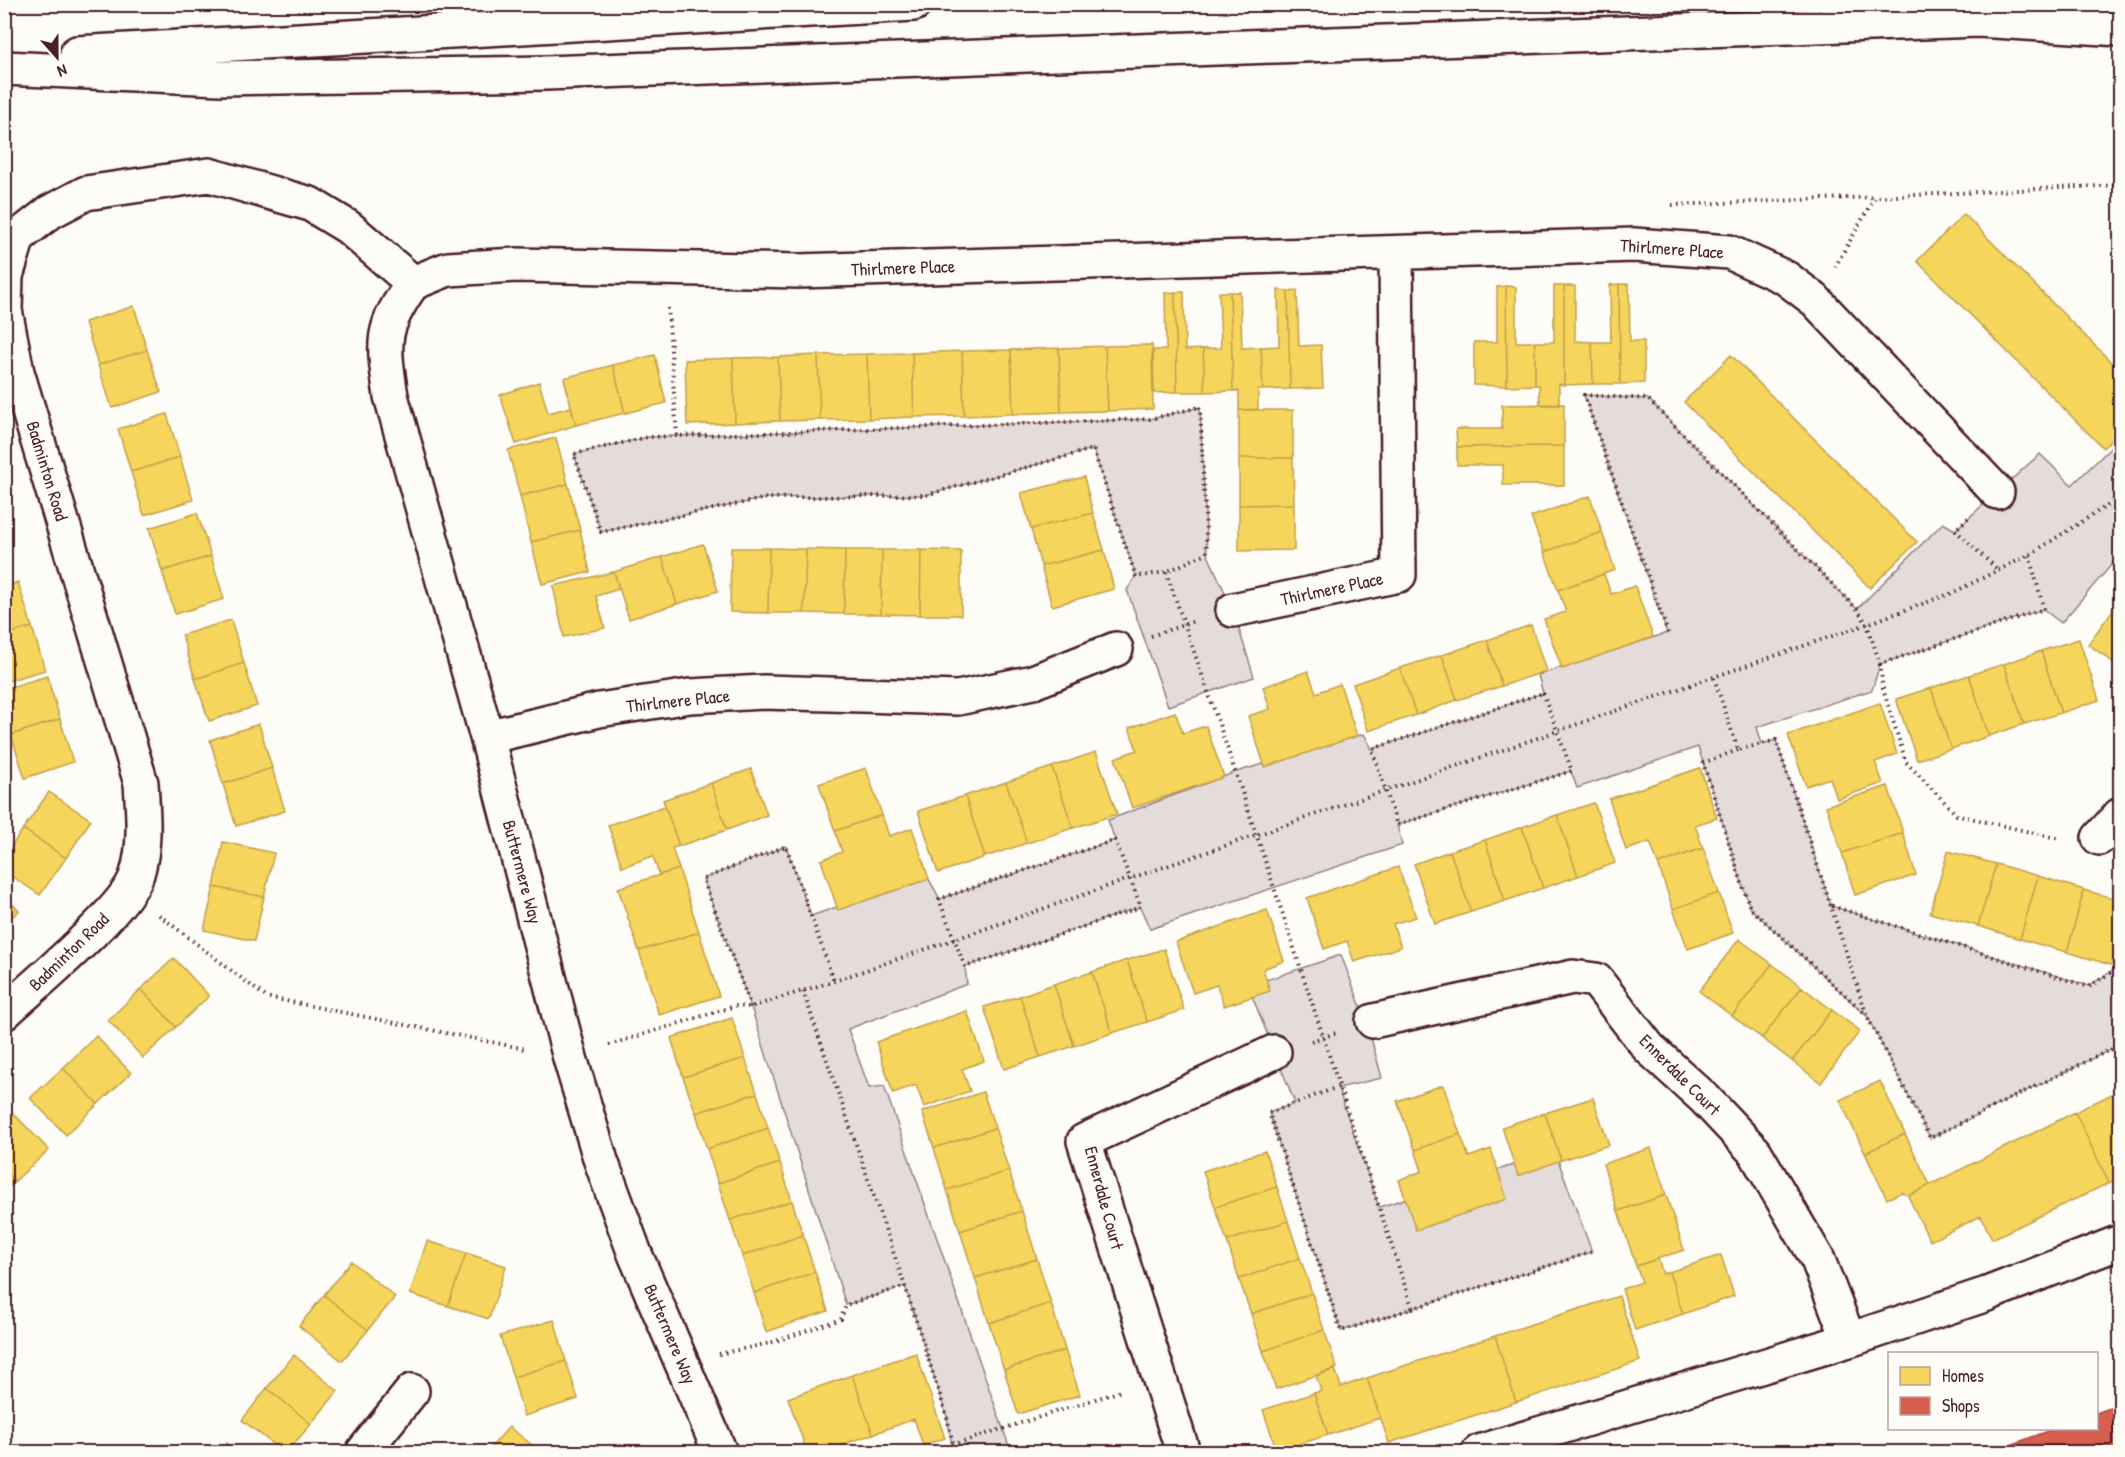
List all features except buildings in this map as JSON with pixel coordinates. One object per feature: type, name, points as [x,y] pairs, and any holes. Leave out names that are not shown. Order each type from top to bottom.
[{"type":"main road","points":[[4,57],[914,4]]},
{"type":"main road","points":[[4,68],[220,78],[533,73],[1978,20],[2121,29]]},
{"type":"main road","name":"Badminton Road","points":[[4,1013],[107,918],[137,877],[144,836],[141,783],[11,375],[4,310],[6,276],[18,237],[50,212],[86,193],[138,183],[209,175],[310,204],[348,227],[413,283]]},
{"type":"main road","name":"Thirlmere Place","points":[[413,283],[448,268],[516,265],[798,271],[1396,254],[1634,244],[1729,252],[1786,278],[1815,300],[1997,492]]},
{"type":"main road","name":"Thirlmere Place","points":[[1233,610],[1399,575],[1396,254]]},
{"type":"main road","name":"Buttermere Way","points":[[413,283],[394,309],[384,346],[391,396],[487,737],[570,1058],[602,1161],[635,1254],[720,1452]]},
{"type":"main road","name":"Thirlmere Place","points":[[487,737],[599,710],[690,696],[764,692],[958,698],[1033,682],[1116,649]]},
{"type":"main road","name":"Ennerdale Court","points":[[1373,1020],[1573,977],[1596,980],[1649,1048],[1704,1098],[1755,1152],[1818,1260],[1849,1340]]},
{"type":"main road","name":"Ennerdale Court","points":[[1183,1452],[1153,1366],[1084,1141],[1274,1052]]},
{"type":"main road","points":[[1479,1452],[1849,1340],[1987,1294],[2121,1242]]},
{"type":"main road","points":[[363,1452],[412,1391]]},
{"type":"path","points":[[1667,205],[2121,185]]},
{"type":"path","points":[[1815,300],[1875,197]]},
{"type":"path","points":[[665,268],[677,436]]},
{"type":"path","points":[[1668,633],[1584,395],[1648,399],[1857,609],[1867,624],[1880,664],[1883,689],[1906,762],[1957,815],[2067,841],[2110,827]]},
{"type":"path","points":[[1200,407],[1207,553],[1166,572],[1136,577],[1093,449],[926,495],[767,498],[601,532],[574,454],[648,437],[677,436],[1150,419],[1200,407]]},
{"type":"path","points":[[1997,492],[1954,530],[1998,570]]},
{"type":"path","points":[[128,891],[266,997],[570,1058],[735,1006],[751,1007],[834,981],[1714,678],[1952,593],[2029,555],[2113,502],[2121,492]]},
{"type":"path","points":[[2113,502],[2121,508]]},
{"type":"path","points":[[1880,664],[2044,609],[2029,555]]},
{"type":"path","points":[[1166,572],[1258,835],[1322,1038],[1413,1310]]},
{"type":"path","points":[[1116,649],[1185,623],[1233,610]]},
{"type":"path","points":[[1714,678],[1738,750]]},
{"type":"path","points":[[1543,693],[1558,731],[1572,771],[1397,825],[1372,749],[1543,693]]},
{"type":"path","points":[[1867,1016],[1750,908],[1703,763],[1738,750],[1776,740],[1867,1016],[1930,1138],[2121,1045]]},
{"type":"path","points":[[1115,840],[1130,879],[1141,907],[964,967],[939,899],[1115,840]]},
{"type":"path","points":[[751,1007],[703,879],[786,846],[834,981]]},
{"type":"path","points":[[1831,906],[2089,987],[2121,966]]},
{"type":"path","points":[[803,991],[905,1286],[947,1417],[955,1452]]},
{"type":"path","points":[[1274,1052],[1373,1020]]},
{"type":"path","points":[[1338,1087],[1269,1113],[1341,1331],[1592,1252]]},
{"type":"path","points":[[682,1362],[770,1343],[841,1319],[846,1305],[905,1286]]},
{"type":"path","points":[[952,1445],[1137,1386],[1153,1366]]},
{"type":"shaded area","points":[[1584,395],[1648,399],[1857,609],[1943,523],[1955,530],[2040,454],[2072,485],[2120,439],[2120,555],[2061,623],[2043,609],[1880,664],[1872,690],[1757,727],[1762,744],[1776,740],[1831,906],[2089,986],[2120,966],[2120,1045],[1930,1138],[1867,1016],[1750,908],[1698,747],[1577,788],[1571,771],[1397,825],[1402,845],[1150,929],[1140,907],[965,967],[967,984],[848,1029],[869,1088],[884,1086],[1010,1449],[1001,1452],[931,1452],[952,1445],[947,1417],[905,1286],[846,1305],[751,1007],[703,879],[786,846],[811,916],[927,876],[940,899],[1115,840],[1108,820],[1236,772],[1364,734],[1372,749],[1543,693],[1538,675],[1667,633]]},
{"type":"shaded area","points":[[1200,407],[1207,553],[1233,610],[1254,677],[1168,706],[1127,590],[1136,576],[1093,449],[926,495],[767,498],[601,532],[574,454],[648,437],[1150,419]]},
{"type":"shaded area","points":[[1341,955],[1367,1023],[1382,1078],[1338,1088],[1379,1207],[1555,1152],[1592,1252],[1341,1331],[1269,1113],[1295,1103],[1248,986]]}]
